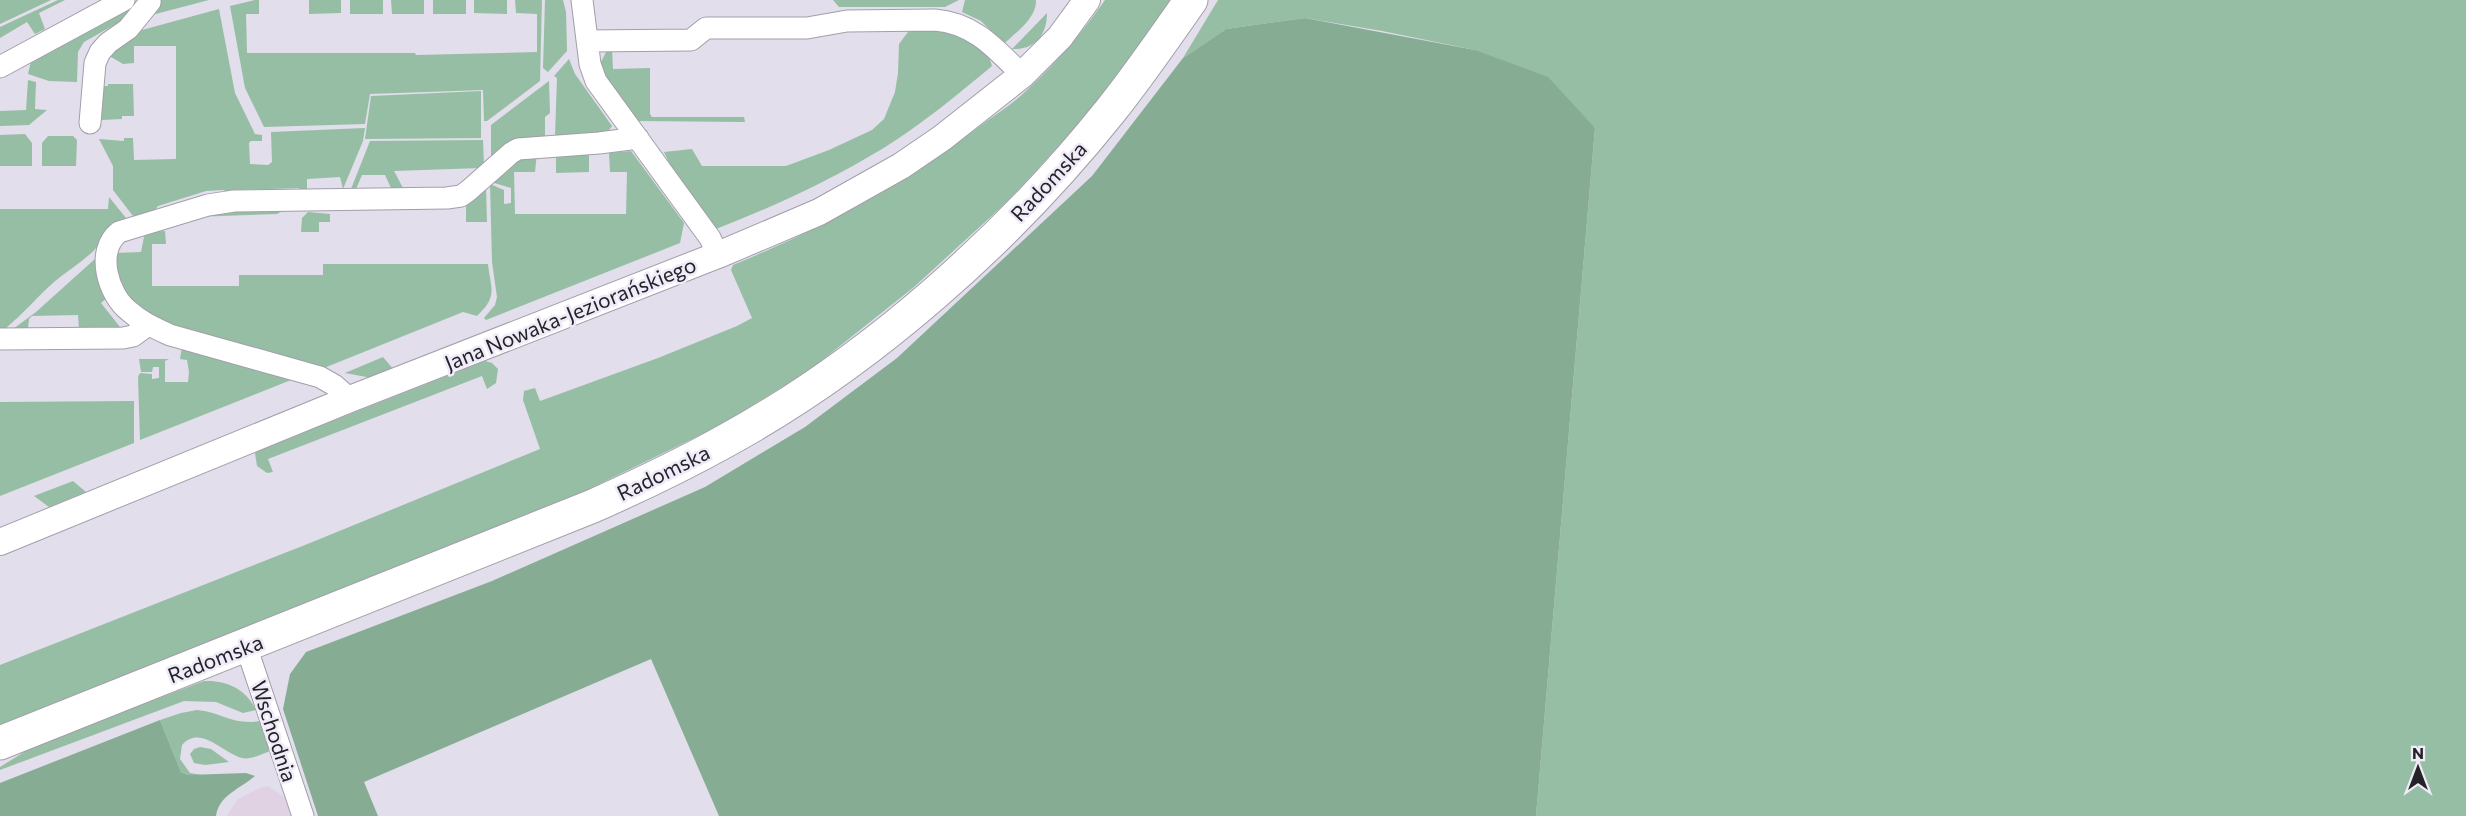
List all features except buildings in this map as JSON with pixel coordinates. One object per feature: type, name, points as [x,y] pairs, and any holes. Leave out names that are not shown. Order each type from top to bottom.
[{"type":"main road","name":"Radomska","points":[[0,742],[582,511],[647,482],[729,440],[826,377],[912,312],[991,242],[1104,119],[1191,0]]},
{"type":"street","points":[[0,67],[124,0]]},
{"type":"street","points":[[90,123],[95,63],[100,52],[108,43],[128,29],[150,2],[148,0]]},
{"type":"street","points":[[582,0],[590,64],[596,81],[710,238],[718,255]]},
{"type":"street","name":"Jana Nowaka-Jeziorańskiego","points":[[0,542],[350,399],[791,225],[877,180],[942,138],[1022,75],[1060,37],[1087,0]]},
{"type":"street","points":[[587,41],[691,40],[706,28],[807,28],[847,21],[935,20],[956,22],[974,30],[1022,75]]},
{"type":"street","points":[[350,399],[334,385],[320,377],[170,335],[148,325],[127,310],[119,300],[107,272],[106,253],[110,243],[119,232],[208,205],[234,201],[461,196],[510,153],[518,149],[638,138]]},
{"type":"street","points":[[0,339],[123,338],[133,336],[148,325]]},
{"type":"street","name":"Wschodnia","points":[[246,646],[303,816]]},
{"type":"shaded area","points":[[268,786],[284,797],[291,816],[227,816],[237,800]]},
{"type":"green space","points":[[0,0],[51,0],[0,24]]},
{"type":"green space","points":[[58,0],[65,0],[39,13],[45,29],[35,34],[27,22],[0,38],[0,27]]},
{"type":"green space","points":[[157,0],[209,0],[148,16]]},
{"type":"green space","points":[[259,0],[259,14],[246,14],[247,53],[415,53],[416,55],[537,52],[537,14],[516,13],[515,0],[542,0],[540,81],[487,121],[484,121],[483,90],[370,94],[365,124],[264,127],[245,88],[230,6]]},
{"type":"green space","points":[[309,0],[341,0],[341,13],[309,14]]},
{"type":"green space","points":[[350,0],[383,0],[383,14],[350,14]]},
{"type":"green space","points":[[391,0],[424,0],[424,14],[392,14]]},
{"type":"green space","points":[[433,0],[466,0],[466,14],[433,14]]},
{"type":"green space","points":[[474,0],[507,0],[507,14],[474,13]]},
{"type":"green space","points":[[545,0],[563,0],[566,12],[567,51],[548,72],[543,68]]},
{"type":"green space","points":[[833,0],[959,0],[945,7],[839,7]]},
{"type":"green space","points":[[965,0],[1036,0],[1029,19],[1004,44],[981,21],[962,12]]},
{"type":"green space","points":[[1105,0],[1171,0],[1131,58],[1083,119],[1008,201],[914,287],[811,369],[721,425],[581,493],[0,729],[0,665],[310,543],[540,449],[523,400],[524,391],[535,388],[540,401],[658,358],[752,318],[731,270],[733,265],[829,221],[889,188],[1009,106],[1068,47]]},
{"type":"green space","points":[[1218,0],[2466,0],[2466,816],[1536,816],[1595,128],[1475,50],[1382,31],[1305,18],[1226,29],[1183,58]]},
{"type":"green space","points":[[137,5],[121,21],[84,42],[78,52],[77,82],[49,81],[28,74],[31,61],[36,57]]},
{"type":"green space","points":[[219,9],[235,93],[255,134],[262,135],[262,141],[249,143],[250,164],[268,165],[272,162],[271,132],[365,128],[363,141],[343,189],[340,177],[307,179],[307,191],[301,191],[299,188],[234,190],[227,194],[224,190],[206,191],[133,216],[113,190],[113,166],[99,139],[124,141],[124,138],[133,138],[134,160],[176,159],[176,46],[134,46],[134,63],[123,64],[106,54],[128,36],[142,30]]},
{"type":"green space","points":[[1047,13],[1045,28],[1038,40],[1027,47],[1012,49]]},
{"type":"green space","points":[[1305,18],[1475,50],[1548,77],[1595,128],[1536,816],[719,816],[651,659],[364,782],[378,816],[318,816],[283,709],[290,674],[306,652],[492,581],[705,487],[805,427],[897,358],[1092,176],[1183,58],[1226,29]]},
{"type":"green space","points":[[914,29],[946,30],[963,37],[985,53],[992,66],[925,120],[882,149],[800,193],[716,229],[671,167],[664,152],[692,149],[702,166],[786,166],[829,150],[872,130],[884,119],[895,92],[899,44],[908,32]]},
{"type":"green space","points":[[612,49],[613,69],[650,68],[650,114],[652,117],[744,117],[745,122],[637,121],[604,76],[600,64],[606,52]]},
{"type":"green space","points":[[569,59],[575,74],[612,126],[607,133],[555,136],[557,78],[554,76]]},
{"type":"green space","points":[[28,80],[36,82],[35,109],[47,110],[29,125],[0,126],[0,111],[26,110]]},
{"type":"green space","points":[[549,81],[550,113],[545,117],[545,138],[491,159],[491,125]]},
{"type":"green space","points":[[108,84],[133,84],[134,116],[102,120],[102,86],[108,86]]},
{"type":"green space","points":[[481,91],[481,138],[365,139],[371,96]]},
{"type":"green space","points":[[25,134],[32,143],[32,166],[0,166],[0,135]]},
{"type":"green space","points":[[48,136],[73,136],[77,140],[76,166],[42,166],[42,143]]},
{"type":"green space","points":[[483,140],[484,166],[481,168],[394,171],[403,188],[391,188],[385,175],[362,175],[356,189],[351,189],[370,141]]},
{"type":"green space","points":[[631,151],[684,223],[680,243],[486,320],[484,318],[495,305],[497,297],[492,262],[490,184],[504,190],[504,204],[511,203],[511,188],[491,182],[517,158],[537,153],[535,172],[514,172],[515,214],[626,214],[627,172],[610,172],[609,153]]},
{"type":"green space","points":[[556,152],[587,152],[589,172],[556,173]]},
{"type":"green space","points":[[486,186],[487,222],[466,222],[466,205]]},
{"type":"green space","points":[[109,197],[126,218],[112,224],[93,251],[54,282],[6,328],[0,328],[0,209],[108,209]]},
{"type":"green space","points":[[286,209],[277,214],[192,217],[204,211]]},
{"type":"green space","points":[[308,212],[330,214],[330,222],[319,222],[319,232],[301,232],[302,218]]},
{"type":"green space","points":[[165,231],[166,244],[152,244],[152,286],[239,286],[239,275],[323,275],[323,264],[488,264],[490,298],[477,316],[463,312],[324,368],[151,319],[124,291],[116,277],[114,253],[141,252],[145,232]]},
{"type":"green space","points":[[96,258],[98,278],[108,297],[101,303],[120,327],[114,330],[79,329],[78,315],[32,316],[29,319],[28,328],[13,329],[36,312]]},
{"type":"green space","points":[[182,347],[296,378],[140,440],[138,377],[140,373],[152,374],[152,379],[159,378],[159,367],[153,367],[152,372],[141,372],[139,359],[169,359],[165,361],[165,382],[188,382],[187,360],[180,359]]},
{"type":"green space","points":[[383,357],[394,370],[372,378],[345,373]]},
{"type":"green space","points":[[485,361],[492,363],[498,369],[496,383],[487,389],[482,376],[268,459],[273,472],[267,473],[257,466],[255,453],[261,449]]},
{"type":"green space","points":[[134,401],[134,443],[0,496],[0,402]]},
{"type":"green space","points":[[73,481],[86,492],[49,507],[34,496]]},
{"type":"green space","points":[[204,681],[220,682],[235,687],[247,696],[256,710],[243,713],[216,702],[184,701],[0,770],[0,767],[37,744]]},
{"type":"green space","points":[[197,710],[243,722],[260,721],[270,751],[242,758],[212,742],[196,737],[182,745],[180,759],[190,773],[201,775],[188,775],[181,772],[160,720]]},
{"type":"green space","points":[[160,720],[181,772],[188,775],[246,773],[255,776],[221,803],[216,816],[0,816],[0,783]]},
{"type":"green space","points":[[200,747],[211,749],[229,762],[205,765],[194,763],[190,754],[194,749]]}]
